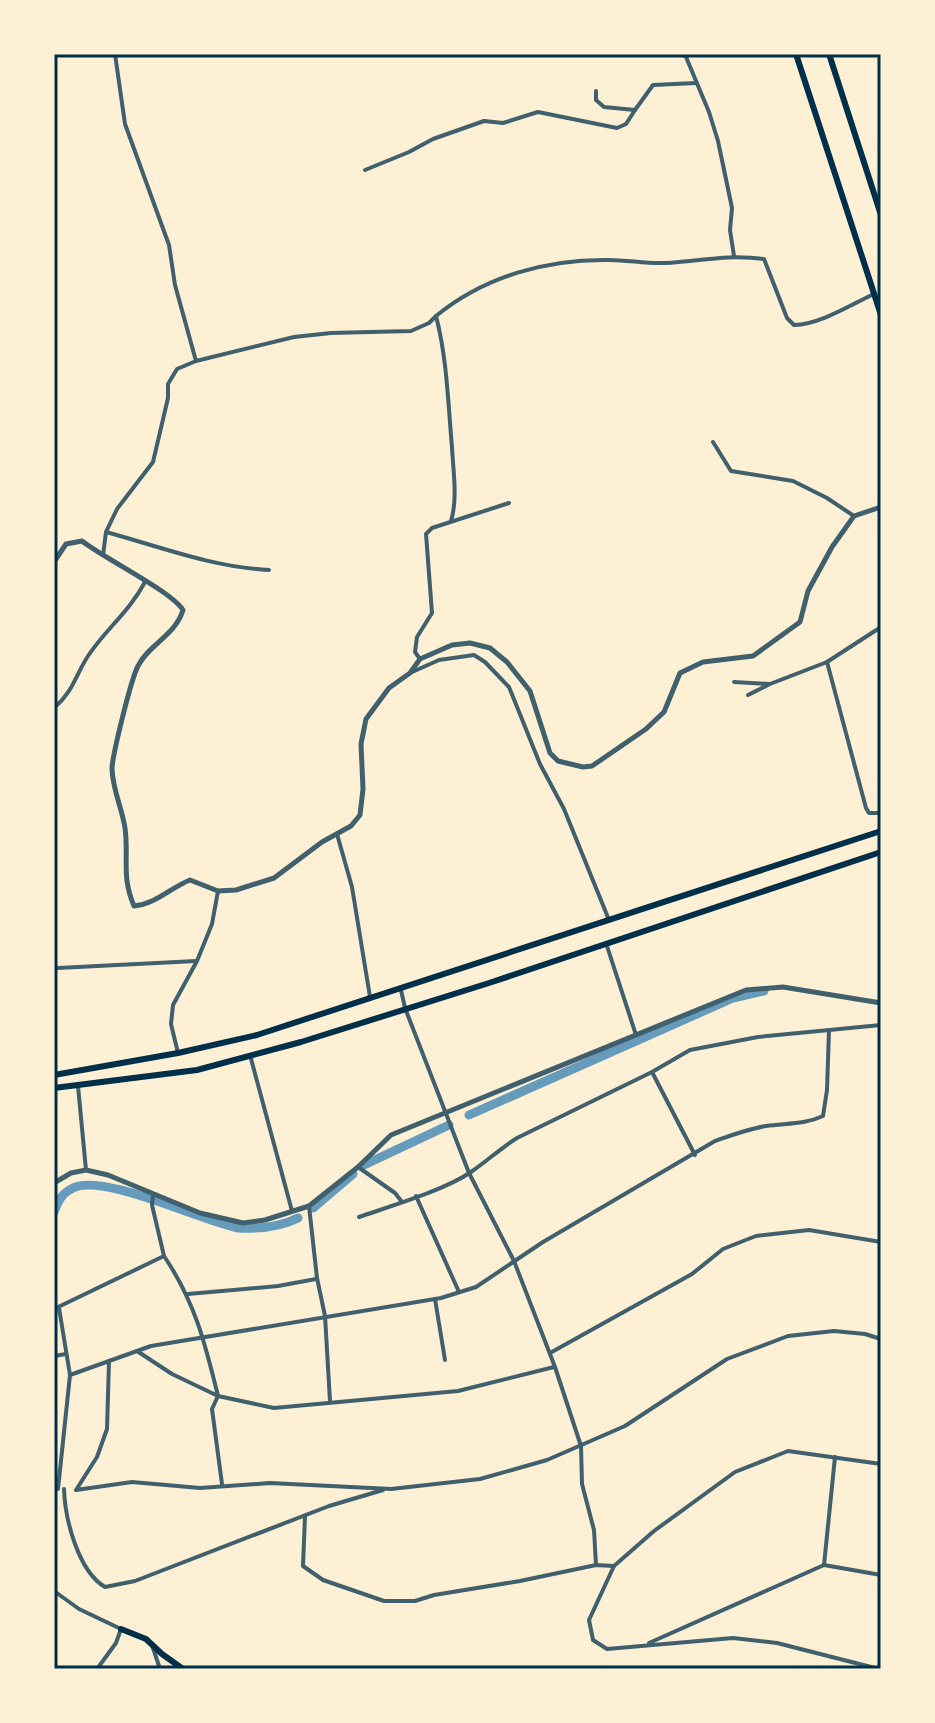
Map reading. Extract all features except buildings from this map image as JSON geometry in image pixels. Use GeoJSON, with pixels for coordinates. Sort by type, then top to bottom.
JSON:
{"type":"FeatureCollection","features":[{"type":"Feature","properties":{"kind":"main road"},"geometry":{"type":"LineString","coordinates":[[796,54],[881,315]]}},
{"type":"Feature","properties":{"kind":"main road"},"geometry":{"type":"LineString","coordinates":[[829,54],[881,215]]}},
{"type":"Feature","properties":{"kind":"main road"},"geometry":{"type":"LineString","coordinates":[[54,1075],[257,1035],[881,831]]}},
{"type":"Feature","properties":{"kind":"main road"},"geometry":{"type":"LineString","coordinates":[[54,1088],[197,1070],[301,1042],[489,983],[881,852]]}},
{"type":"Feature","properties":{"kind":"main road"},"geometry":{"type":"LineString","coordinates":[[121,1629],[146,1639],[183,1669]]}},
{"type":"Feature","properties":{"kind":"street"},"geometry":{"type":"LineString","coordinates":[[115,54],[125,124],[169,245],[175,285],[196,361]]}},
{"type":"Feature","properties":{"kind":"street"},"geometry":{"type":"LineString","coordinates":[[682,54],[709,112],[718,141],[732,208],[730,230],[734,256]]}},
{"type":"Feature","properties":{"kind":"street"},"geometry":{"type":"LineString","coordinates":[[365,170],[433,139],[484,121],[503,123],[538,112],[617,128],[626,124],[653,85],[696,83]]}},
{"type":"Feature","properties":{"kind":"street"},"geometry":{"type":"LineString","coordinates":[[596,91],[596,100],[604,107],[635,110]]}},
{"type":"Feature","properties":{"kind":"street"},"geometry":{"type":"LineString","coordinates":[[102,557],[106,532],[130,489],[153,462],[168,398],[168,384],[177,369],[196,361],[294,337],[411,331],[429,323],[458,298],[517,272],[562,261],[663,263],[734,256],[764,259],[787,318],[794,325],[803,325],[874,294]]}},
{"type":"Feature","properties":{"kind":"street"},"geometry":{"type":"LineString","coordinates":[[436,316],[441,335],[452,454],[455,510],[451,521]]}},
{"type":"Feature","properties":{"kind":"street"},"geometry":{"type":"LineString","coordinates":[[713,442],[731,471],[793,481],[854,516]]}},
{"type":"Feature","properties":{"kind":"street"},"geometry":{"type":"LineString","coordinates":[[420,659],[415,652],[417,637],[432,613],[426,534],[432,528],[509,503]]}},
{"type":"Feature","properties":{"kind":"street"},"geometry":{"type":"LineString","coordinates":[[410,673],[420,659],[452,645],[470,643],[490,648],[507,662],[530,691],[550,753],[558,761],[592,766],[646,729],[664,712],[680,673],[703,662],[753,656],[800,622],[808,591],[832,547],[854,516],[881,507]]}},
{"type":"Feature","properties":{"kind":"street"},"geometry":{"type":"LineString","coordinates":[[106,532],[191,559],[236,568],[269,570]]}},
{"type":"Feature","properties":{"kind":"street"},"geometry":{"type":"LineString","coordinates":[[54,562],[66,544],[82,541],[102,557],[178,602],[183,610],[179,624],[137,668],[112,767],[125,829],[124,866],[134,906],[150,904],[177,885],[190,880],[218,891],[236,890],[274,878],[351,826],[360,815],[363,789],[361,744],[366,719],[389,688],[410,673],[439,660],[474,655],[509,687],[540,764],[564,809],[609,920]]}},
{"type":"Feature","properties":{"kind":"street"},"geometry":{"type":"LineString","coordinates":[[54,708],[67,697],[89,655],[134,603],[145,582]]}},
{"type":"Feature","properties":{"kind":"street"},"geometry":{"type":"LineString","coordinates":[[748,695],[827,662],[881,627]]}},
{"type":"Feature","properties":{"kind":"street"},"geometry":{"type":"LineString","coordinates":[[827,662],[866,808],[869,813],[881,813]]}},
{"type":"Feature","properties":{"kind":"street"},"geometry":{"type":"LineString","coordinates":[[734,682],[770,684]]}},
{"type":"Feature","properties":{"kind":"street"},"geometry":{"type":"LineString","coordinates":[[337,834],[352,887],[370,999]]}},
{"type":"Feature","properties":{"kind":"street"},"geometry":{"type":"LineString","coordinates":[[178,1053],[171,1024],[173,1005],[197,961],[212,924],[218,891]]}},
{"type":"Feature","properties":{"kind":"street"},"geometry":{"type":"LineString","coordinates":[[606,943],[636,1035]]}},
{"type":"Feature","properties":{"kind":"street"},"geometry":{"type":"LineString","coordinates":[[58,968],[197,961]]}},
{"type":"Feature","properties":{"kind":"street"},"geometry":{"type":"LineString","coordinates":[[54,1183],[71,1173],[86,1170],[108,1175],[200,1213],[243,1223],[265,1220],[309,1206],[358,1167],[391,1135],[746,990],[783,987],[881,1003]]}},
{"type":"Feature","properties":{"kind":"street"},"geometry":{"type":"LineString","coordinates":[[401,990],[405,1008],[469,1173],[514,1261],[555,1367],[581,1446],[582,1484],[594,1530],[596,1565]]}},
{"type":"Feature","properties":{"kind":"street"},"geometry":{"type":"LineString","coordinates":[[359,1217],[469,1173],[517,1138],[690,1050],[758,1037],[881,1025]]}},
{"type":"Feature","properties":{"kind":"street"},"geometry":{"type":"LineString","coordinates":[[70,1375],[137,1351],[203,1337],[435,1299],[476,1287],[595,1211],[715,1141],[766,1126],[809,1123],[823,1116],[829,1030]]}},
{"type":"Feature","properties":{"kind":"street"},"geometry":{"type":"LineString","coordinates":[[250,1055],[293,1212]]}},
{"type":"Feature","properties":{"kind":"street"},"geometry":{"type":"LineString","coordinates":[[652,1072],[695,1155]]}},
{"type":"Feature","properties":{"kind":"street"},"geometry":{"type":"LineString","coordinates":[[78,1086],[86,1170]]}},
{"type":"Feature","properties":{"kind":"street"},"geometry":{"type":"LineString","coordinates":[[358,1167],[395,1193],[402,1202]]}},
{"type":"Feature","properties":{"kind":"street"},"geometry":{"type":"LineString","coordinates":[[153,1196],[152,1205],[164,1256],[188,1294],[218,1396],[212,1409],[222,1485]]}},
{"type":"Feature","properties":{"kind":"street"},"geometry":{"type":"LineString","coordinates":[[416,1196],[459,1292]]}},
{"type":"Feature","properties":{"kind":"street"},"geometry":{"type":"LineString","coordinates":[[309,1206],[317,1278],[325,1316],[330,1401]]}},
{"type":"Feature","properties":{"kind":"street"},"geometry":{"type":"LineString","coordinates":[[550,1353],[692,1274],[723,1249],[756,1236],[809,1230],[881,1242]]}},
{"type":"Feature","properties":{"kind":"street"},"geometry":{"type":"LineString","coordinates":[[164,1256],[56,1308],[70,1375],[59,1489],[77,1548],[91,1575],[105,1587],[135,1581],[329,1506],[391,1489],[480,1479],[547,1460],[625,1426],[727,1359],[788,1336],[834,1331],[881,1339]]}},
{"type":"Feature","properties":{"kind":"street"},"geometry":{"type":"LineString","coordinates":[[188,1294],[278,1286],[317,1278]]}},
{"type":"Feature","properties":{"kind":"street"},"geometry":{"type":"LineString","coordinates":[[435,1299],[445,1360]]}},
{"type":"Feature","properties":{"kind":"street"},"geometry":{"type":"LineString","coordinates":[[137,1351],[172,1374],[218,1396],[274,1408],[458,1391],[555,1367]]}},
{"type":"Feature","properties":{"kind":"street"},"geometry":{"type":"LineString","coordinates":[[54,1356],[66,1354]]}},
{"type":"Feature","properties":{"kind":"street"},"geometry":{"type":"LineString","coordinates":[[76,1490],[97,1457],[107,1429],[109,1361]]}},
{"type":"Feature","properties":{"kind":"street"},"geometry":{"type":"LineString","coordinates":[[54,1450],[62,1450]]}},
{"type":"Feature","properties":{"kind":"street"},"geometry":{"type":"LineString","coordinates":[[879,1669],[777,1643],[733,1638],[607,1649],[593,1640],[589,1620],[614,1566],[654,1531],[735,1472],[788,1451],[881,1464]]}},
{"type":"Feature","properties":{"kind":"street"},"geometry":{"type":"LineString","coordinates":[[824,1565],[835,1457]]}},
{"type":"Feature","properties":{"kind":"street"},"geometry":{"type":"LineString","coordinates":[[59,1489],[76,1490],[132,1482],[200,1488],[270,1483],[391,1489]]}},
{"type":"Feature","properties":{"kind":"street"},"geometry":{"type":"LineString","coordinates":[[305,1516],[303,1566],[323,1580],[384,1601],[415,1601],[596,1565],[614,1566]]}},
{"type":"Feature","properties":{"kind":"street"},"geometry":{"type":"LineString","coordinates":[[647,1644],[824,1565],[881,1575]]}},
{"type":"Feature","properties":{"kind":"street"},"geometry":{"type":"LineString","coordinates":[[54,1591],[79,1609],[121,1629],[116,1643],[97,1669]]}},
{"type":"Feature","properties":{"kind":"street"},"geometry":{"type":"LineString","coordinates":[[151,1644],[160,1669]]}},
{"type":"Feature","properties":{"kind":"waterway"},"geometry":{"type":"LineString","coordinates":[[469,1115],[733,998],[764,991]]}},
{"type":"Feature","properties":{"kind":"waterway"},"geometry":{"type":"LineString","coordinates":[[364,1165],[449,1125]]}},
{"type":"Feature","properties":{"kind":"waterway"},"geometry":{"type":"LineString","coordinates":[[313,1208],[353,1174]]}},
{"type":"Feature","properties":{"kind":"waterway"},"geometry":{"type":"LineString","coordinates":[[54,1212],[66,1192],[87,1185],[129,1192],[238,1228],[269,1227],[298,1218]]}}]}
